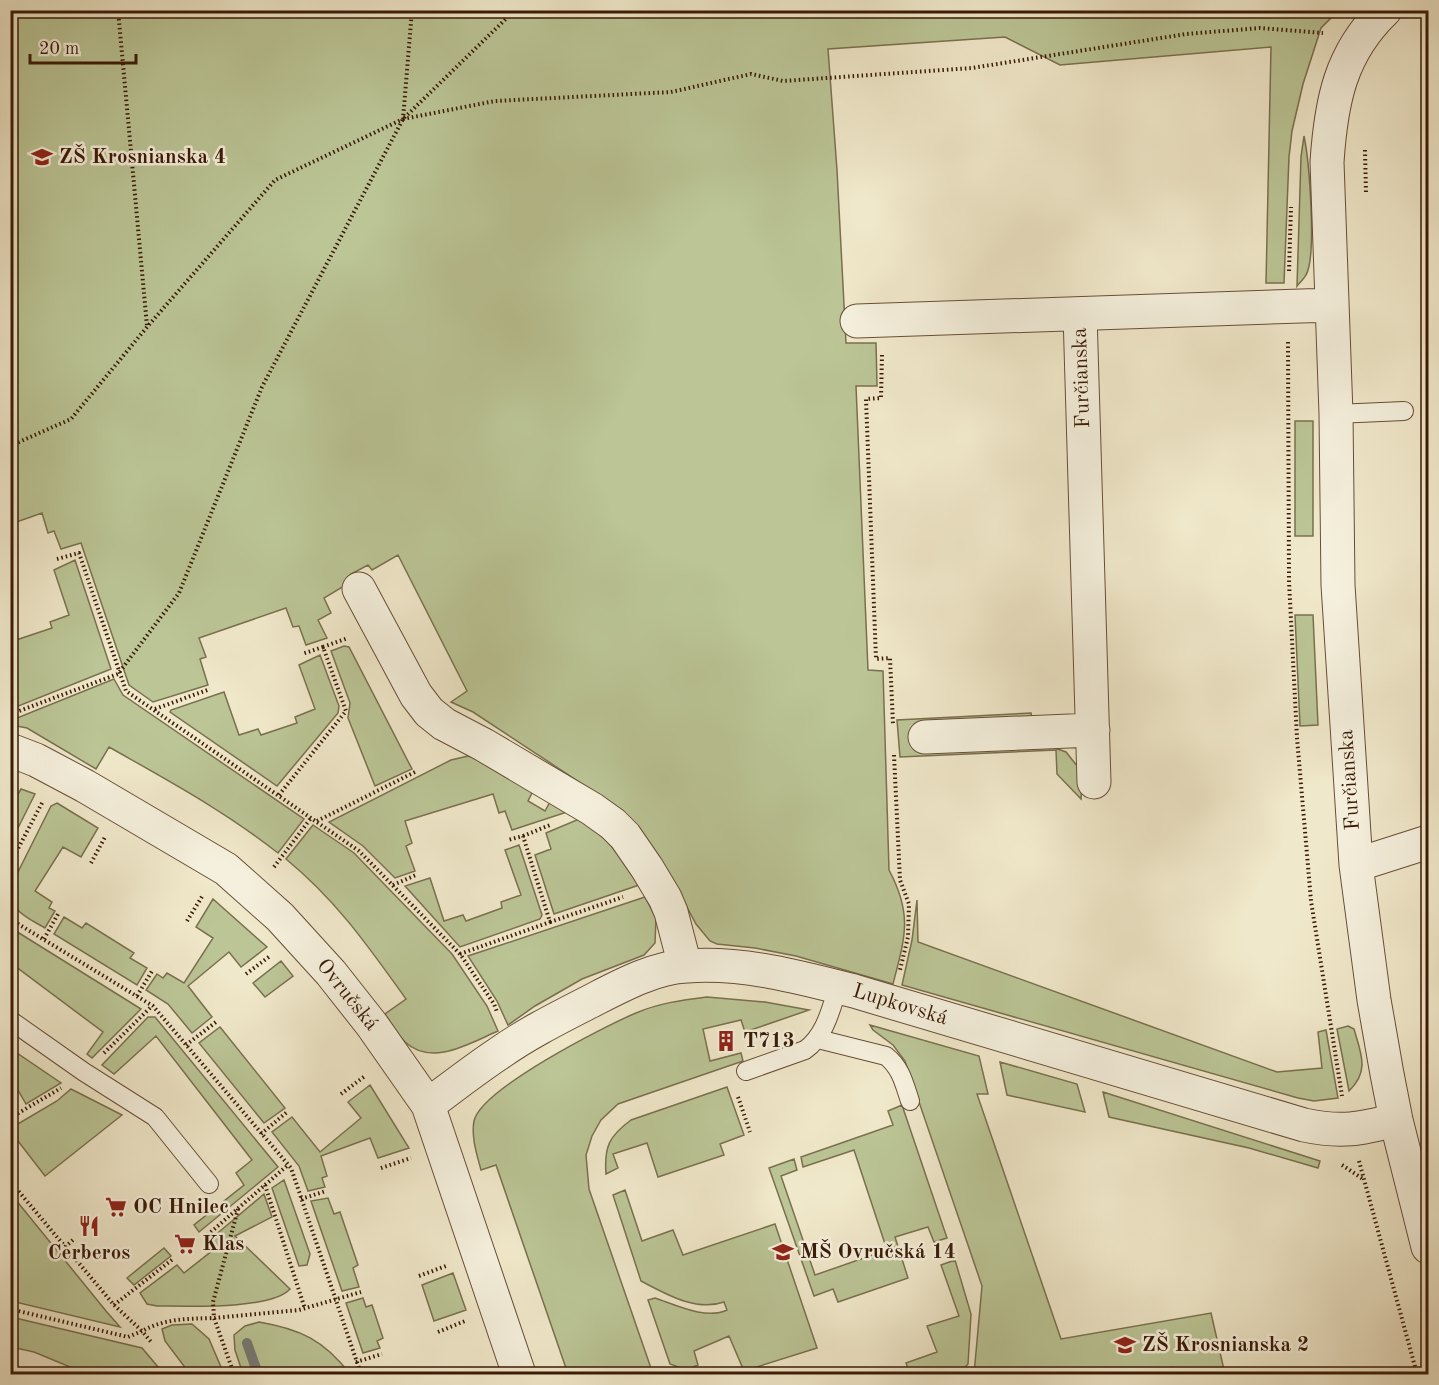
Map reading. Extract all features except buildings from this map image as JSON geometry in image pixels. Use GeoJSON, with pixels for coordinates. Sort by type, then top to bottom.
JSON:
{"type":"FeatureCollection","features":[{"type":"Feature","properties":{"kind":"street","name":"Furčianska"},"geometry":{"type":"LineString","coordinates":[[1390,18],[1357,44],[1346,64],[1331,111],[1327,162],[1336,414],[1338,585],[1356,865],[1374,1000],[1396,1120],[1428,1247]]}},
{"type":"Feature","properties":{"kind":"street","name":"Furčianska"},"geometry":{"type":"LineString","coordinates":[[870,321],[1332,305]]}},
{"type":"Feature","properties":{"kind":"street","name":"Furčianska"},"geometry":{"type":"LineString","coordinates":[[1080,314],[1094,782]]}},
{"type":"Feature","properties":{"kind":"street"},"geometry":{"type":"LineString","coordinates":[[359,589],[416,695],[429,712],[444,724],[504,756],[592,809],[625,836],[657,885],[671,912],[685,966]]}},
{"type":"Feature","properties":{"kind":"street"},"geometry":{"type":"LineString","coordinates":[[925,737],[1093,730]]}},
{"type":"Feature","properties":{"kind":"street","name":"Ovručská"},"geometry":{"type":"LineString","coordinates":[[10,750],[36,760],[85,786],[226,869],[280,917],[331,973],[372,1025],[428,1105],[519,1374]]}},
{"type":"Feature","properties":{"kind":"street"},"geometry":{"type":"LineString","coordinates":[[1356,865],[1428,842]]}},
{"type":"Feature","properties":{"kind":"street","name":"Lupkovská"},"geometry":{"type":"LineString","coordinates":[[428,1105],[498,1053],[564,1014],[630,981],[685,966],[735,967],[791,975],[838,987],[1327,1130],[1351,1131],[1396,1120]]}},
{"type":"Feature","properties":{"kind":"lane"},"geometry":{"type":"LineString","coordinates":[[1336,414],[1404,411]]}},
{"type":"Feature","properties":{"kind":"lane"},"geometry":{"type":"LineString","coordinates":[[746,1071],[805,1050],[818,1039],[838,987]]}},
{"type":"Feature","properties":{"kind":"lane"},"geometry":{"type":"LineString","coordinates":[[10,1020],[84,1072],[155,1117],[209,1184]]}},
{"type":"Feature","properties":{"kind":"lane"},"geometry":{"type":"LineString","coordinates":[[818,1039],[886,1056],[901,1072],[910,1101]]}},
{"type":"Feature","properties":{"kind":"path"},"geometry":{"type":"LineString","coordinates":[[118,10],[147,327]]}},
{"type":"Feature","properties":{"kind":"path"},"geometry":{"type":"LineString","coordinates":[[404,118],[412,10]]}},
{"type":"Feature","properties":{"kind":"path"},"geometry":{"type":"LineString","coordinates":[[10,715],[118,674],[179,593],[262,387],[404,118],[515,10]]}},
{"type":"Feature","properties":{"kind":"path"},"geometry":{"type":"LineString","coordinates":[[1390,18],[1428,11]]}},
{"type":"Feature","properties":{"kind":"path"},"geometry":{"type":"LineString","coordinates":[[10,446],[71,419],[147,327],[275,180],[404,118],[495,101],[671,92],[751,74],[783,81],[972,68],[1186,34],[1260,28],[1324,33]]}},
{"type":"Feature","properties":{"kind":"path"},"geometry":{"type":"LineString","coordinates":[[1365,150],[1366,198]]}},
{"type":"Feature","properties":{"kind":"path"},"geometry":{"type":"LineString","coordinates":[[870,321],[881,398],[866,399],[876,659],[890,658],[893,727]]}},
{"type":"Feature","properties":{"kind":"path"},"geometry":{"type":"LineString","coordinates":[[57,559],[79,553],[118,674],[126,691],[359,850],[460,954],[494,1004]]}},
{"type":"Feature","properties":{"kind":"path"},"geometry":{"type":"LineString","coordinates":[[279,795],[346,711],[323,647],[302,654]]}},
{"type":"Feature","properties":{"kind":"path"},"geometry":{"type":"LineString","coordinates":[[154,709],[210,690]]}},
{"type":"Feature","properties":{"kind":"path"},"geometry":{"type":"LineString","coordinates":[[894,750],[900,880],[909,904],[908,937],[900,972]]}},
{"type":"Feature","properties":{"kind":"path"},"geometry":{"type":"LineString","coordinates":[[316,822],[415,772]]}},
{"type":"Feature","properties":{"kind":"path"},"geometry":{"type":"LineString","coordinates":[[10,864],[48,792]]}},
{"type":"Feature","properties":{"kind":"path"},"geometry":{"type":"LineString","coordinates":[[282,856],[311,818]]}},
{"type":"Feature","properties":{"kind":"path"},"geometry":{"type":"LineString","coordinates":[[91,863],[106,836]]}},
{"type":"Feature","properties":{"kind":"path"},"geometry":{"type":"LineString","coordinates":[[508,840],[523,836],[550,922]]}},
{"type":"Feature","properties":{"kind":"path"},"geometry":{"type":"LineString","coordinates":[[393,885],[416,875]]}},
{"type":"Feature","properties":{"kind":"path"},"geometry":{"type":"LineString","coordinates":[[460,954],[657,885]]}},
{"type":"Feature","properties":{"kind":"path"},"geometry":{"type":"LineString","coordinates":[[187,921],[208,886]]}},
{"type":"Feature","properties":{"kind":"path"},"geometry":{"type":"LineString","coordinates":[[44,939],[58,914]]}},
{"type":"Feature","properties":{"kind":"path"},"geometry":{"type":"LineString","coordinates":[[10,918],[153,1006],[288,1166],[361,1374]]}},
{"type":"Feature","properties":{"kind":"path"},"geometry":{"type":"LineString","coordinates":[[246,974],[278,950]]}},
{"type":"Feature","properties":{"kind":"path"},"geometry":{"type":"LineString","coordinates":[[137,996],[152,971]]}},
{"type":"Feature","properties":{"kind":"path"},"geometry":{"type":"LineString","coordinates":[[126,1032],[153,1006]]}},
{"type":"Feature","properties":{"kind":"path"},"geometry":{"type":"LineString","coordinates":[[186,1045],[216,1022]]}},
{"type":"Feature","properties":{"kind":"path"},"geometry":{"type":"LineString","coordinates":[[341,1094],[371,1072]]}},
{"type":"Feature","properties":{"kind":"path"},"geometry":{"type":"LineString","coordinates":[[11,1118],[56,1092]]}},
{"type":"Feature","properties":{"kind":"path"},"geometry":{"type":"LineString","coordinates":[[738,1096],[750,1132]]}},
{"type":"Feature","properties":{"kind":"path"},"geometry":{"type":"LineString","coordinates":[[261,1134],[287,1112]]}},
{"type":"Feature","properties":{"kind":"path"},"geometry":{"type":"LineString","coordinates":[[204,1238],[288,1166]]}},
{"type":"Feature","properties":{"kind":"path"},"geometry":{"type":"LineString","coordinates":[[10,1181],[114,1305],[152,1343]]}},
{"type":"Feature","properties":{"kind":"path"},"geometry":{"type":"LineString","coordinates":[[265,1185],[305,1309]]}},
{"type":"Feature","properties":{"kind":"path"},"geometry":{"type":"LineString","coordinates":[[301,1199],[326,1191]]}},
{"type":"Feature","properties":{"kind":"path"},"geometry":{"type":"LineString","coordinates":[[234,1374],[214,1318],[213,1302],[238,1209]]}},
{"type":"Feature","properties":{"kind":"path"},"geometry":{"type":"LineString","coordinates":[[65,1247],[73,1240]]}},
{"type":"Feature","properties":{"kind":"path"},"geometry":{"type":"LineString","coordinates":[[114,1305],[172,1259]]}},
{"type":"Feature","properties":{"kind":"path"},"geometry":{"type":"LineString","coordinates":[[419,1276],[455,1263]]}},
{"type":"Feature","properties":{"kind":"path"},"geometry":{"type":"LineString","coordinates":[[10,1309],[128,1336],[158,1322],[171,1319],[214,1318],[305,1309],[361,1292]]}},
{"type":"Feature","properties":{"kind":"path"},"geometry":{"type":"LineString","coordinates":[[438,1332],[475,1318]]}},
{"type":"Feature","properties":{"kind":"path"},"geometry":{"type":"LineString","coordinates":[[356,1362],[382,1354]]}},
{"type":"Feature","properties":{"kind":"green space"},"geometry":{"type":"Polygon","coordinates":[[[10,11],[1338,11],[1321,28],[1303,84],[1292,131],[1284,283],[1266,283],[1271,47],[1060,65],[1005,37],[828,49],[846,343],[876,343],[877,386],[856,386],[868,670],[883,671],[889,870],[897,886],[904,913],[901,953],[893,984],[796,956],[710,941],[696,924],[669,874],[611,803],[473,712],[451,702],[467,691],[398,555],[372,570],[368,565],[351,574],[354,580],[324,598],[331,613],[318,620],[327,638],[306,645],[299,626],[293,627],[286,608],[199,638],[206,657],[200,659],[208,685],[153,702],[129,685],[81,543],[61,549],[54,531],[48,533],[42,513],[11,524],[10,11]]]}},
{"type":"Feature","properties":{"kind":"green space"},"geometry":{"type":"Polygon","coordinates":[[[1304,136],[1312,229],[1309,265],[1306,275],[1297,286],[1301,157],[1304,136]]]}},
{"type":"Feature","properties":{"kind":"green space"},"geometry":{"type":"Polygon","coordinates":[[[1295,421],[1313,421],[1313,536],[1295,536],[1295,421]]]}},
{"type":"Feature","properties":{"kind":"green space"},"geometry":{"type":"Polygon","coordinates":[[[75,560],[111,669],[11,709],[11,636],[13,635],[16,640],[52,628],[50,622],[69,615],[54,570],[75,560]]]}},
{"type":"Feature","properties":{"kind":"green space"},"geometry":{"type":"Polygon","coordinates":[[[1295,615],[1313,615],[1318,725],[1300,726],[1295,615]]]}},
{"type":"Feature","properties":{"kind":"green space"},"geometry":{"type":"Polygon","coordinates":[[[344,646],[349,647],[412,769],[375,786],[348,718],[350,703],[331,651],[344,646]]]}},
{"type":"Feature","properties":{"kind":"green space"},"geometry":{"type":"Polygon","coordinates":[[[320,655],[339,706],[338,713],[277,786],[170,712],[224,692],[239,735],[258,729],[261,735],[297,723],[295,717],[315,709],[299,665],[320,655]]]}},
{"type":"Feature","properties":{"kind":"green space"},"geometry":{"type":"Polygon","coordinates":[[[114,679],[123,695],[304,819],[278,853],[216,810],[109,747],[96,769],[27,728],[11,725],[12,720],[114,679]]]}},
{"type":"Feature","properties":{"kind":"green space"},"geometry":{"type":"Polygon","coordinates":[[[1031,713],[1032,718],[1055,748],[1066,752],[1078,767],[1082,779],[1081,799],[1057,774],[1056,750],[900,757],[897,720],[1031,713]]]}},
{"type":"Feature","properties":{"kind":"green space"},"geometry":{"type":"Polygon","coordinates":[[[468,756],[479,759],[533,791],[528,801],[545,811],[551,800],[567,812],[512,830],[505,811],[499,813],[493,794],[405,821],[412,843],[406,846],[415,871],[395,878],[363,846],[329,822],[451,760],[468,756]]]}},
{"type":"Feature","properties":{"kind":"green space"},"geometry":{"type":"Polygon","coordinates":[[[21,789],[35,794],[11,842],[11,806],[21,789]]]}},
{"type":"Feature","properties":{"kind":"green space"},"geometry":{"type":"Polygon","coordinates":[[[57,803],[98,828],[81,857],[63,847],[35,891],[52,902],[49,908],[55,911],[45,928],[16,908],[11,895],[11,886],[51,806],[57,803]]]}},
{"type":"Feature","properties":{"kind":"green space"},"geometry":{"type":"Polygon","coordinates":[[[579,819],[620,856],[639,885],[554,914],[535,855],[551,849],[546,833],[579,819]]]}},
{"type":"Feature","properties":{"kind":"green space"},"geometry":{"type":"Polygon","coordinates":[[[313,825],[354,853],[452,954],[487,1006],[498,1031],[463,1046],[439,1053],[427,1053],[416,1049],[402,1039],[385,1014],[406,999],[365,942],[336,908],[286,859],[313,825]]]}},
{"type":"Feature","properties":{"kind":"green space"},"geometry":{"type":"Polygon","coordinates":[[[519,845],[542,915],[540,919],[460,947],[405,886],[430,878],[444,921],[463,915],[466,921],[502,908],[501,902],[521,895],[505,850],[519,845]]]}},
{"type":"Feature","properties":{"kind":"green space"},"geometry":{"type":"Polygon","coordinates":[[[645,897],[656,918],[655,943],[644,955],[582,979],[535,1006],[508,1025],[497,1001],[468,956],[645,897]]]}},
{"type":"Feature","properties":{"kind":"green space"},"geometry":{"type":"Polygon","coordinates":[[[213,899],[267,947],[241,967],[229,952],[188,986],[212,1017],[192,1033],[168,1004],[146,990],[157,974],[163,978],[167,973],[184,983],[213,938],[196,927],[213,899]]]}},
{"type":"Feature","properties":{"kind":"green space"},"geometry":{"type":"Polygon","coordinates":[[[917,900],[918,942],[1277,1072],[1322,1068],[1318,1032],[1326,1030],[1338,1098],[1314,1101],[1298,1098],[902,985],[912,940],[917,900]]]}},
{"type":"Feature","properties":{"kind":"green space"},"geometry":{"type":"Polygon","coordinates":[[[64,917],[82,928],[86,923],[134,953],[130,958],[147,968],[137,985],[54,934],[64,917]]]}},
{"type":"Feature","properties":{"kind":"green space"},"geometry":{"type":"Polygon","coordinates":[[[11,928],[141,1009],[92,1058],[87,1054],[103,1032],[11,963],[11,928]]]}},
{"type":"Feature","properties":{"kind":"green space"},"geometry":{"type":"Polygon","coordinates":[[[281,961],[293,976],[265,997],[253,983],[281,961]]]}},
{"type":"Feature","properties":{"kind":"green space"},"geometry":{"type":"Polygon","coordinates":[[[707,997],[765,1002],[809,1010],[745,1032],[741,1020],[703,1029],[710,1061],[741,1053],[743,1061],[618,1104],[601,1120],[592,1136],[586,1155],[589,1189],[653,1374],[568,1374],[496,1165],[481,1170],[474,1140],[474,1121],[482,1108],[498,1092],[573,1044],[620,1020],[653,1007],[707,997]]]}},
{"type":"Feature","properties":{"kind":"green space"},"geometry":{"type":"Polygon","coordinates":[[[148,1017],[155,1017],[278,1167],[199,1232],[194,1225],[244,1185],[236,1173],[252,1160],[156,1036],[114,1074],[102,1065],[148,1017]]]}},
{"type":"Feature","properties":{"kind":"green space"},"geometry":{"type":"Polygon","coordinates":[[[870,1025],[979,1056],[988,1094],[977,1094],[1061,1339],[1211,1313],[1225,1374],[1175,1374],[1172,1367],[1142,1374],[974,1374],[982,1286],[905,1061],[893,1045],[873,1030],[870,1025]]]}},
{"type":"Feature","properties":{"kind":"green space"},"geometry":{"type":"Polygon","coordinates":[[[1348,1026],[1354,1029],[1362,1062],[1360,1076],[1349,1091],[1337,1029],[1348,1026]]]}},
{"type":"Feature","properties":{"kind":"green space"},"geometry":{"type":"Polygon","coordinates":[[[220,1027],[285,1108],[264,1123],[199,1043],[220,1027]]]}},
{"type":"Feature","properties":{"kind":"green space"},"geometry":{"type":"Polygon","coordinates":[[[10,1049],[61,1083],[26,1104],[11,1078],[10,1049]]]}},
{"type":"Feature","properties":{"kind":"green space"},"geometry":{"type":"Polygon","coordinates":[[[1000,1062],[1077,1084],[1085,1112],[1007,1095],[1000,1062]]]}},
{"type":"Feature","properties":{"kind":"green space"},"geometry":{"type":"Polygon","coordinates":[[[370,1085],[409,1148],[378,1158],[370,1138],[321,1156],[327,1176],[322,1178],[325,1187],[308,1191],[299,1166],[272,1132],[292,1117],[320,1152],[361,1118],[348,1102],[370,1085]]]}},
{"type":"Feature","properties":{"kind":"green space"},"geometry":{"type":"Polygon","coordinates":[[[727,1087],[744,1135],[720,1144],[724,1155],[658,1177],[647,1143],[613,1154],[618,1168],[606,1174],[607,1149],[613,1137],[631,1120],[727,1087]]]}},
{"type":"Feature","properties":{"kind":"green space"},"geometry":{"type":"Polygon","coordinates":[[[71,1089],[122,1115],[45,1176],[11,1132],[11,1128],[57,1101],[71,1089]]]}},
{"type":"Feature","properties":{"kind":"green space"},"geometry":{"type":"Polygon","coordinates":[[[1103,1092],[1320,1161],[1318,1168],[1249,1148],[1109,1117],[1103,1092]]]}},
{"type":"Feature","properties":{"kind":"green space"},"geometry":{"type":"Polygon","coordinates":[[[902,1105],[947,1238],[934,1242],[928,1227],[895,1237],[908,1278],[838,1302],[833,1289],[814,1296],[769,1168],[794,1159],[797,1170],[781,1176],[815,1275],[887,1250],[854,1150],[803,1167],[801,1157],[893,1125],[888,1111],[902,1105]]]}},
{"type":"Feature","properties":{"kind":"green space"},"geometry":{"type":"Polygon","coordinates":[[[284,1180],[310,1254],[307,1265],[299,1266],[272,1188],[284,1180]]]}},
{"type":"Feature","properties":{"kind":"green space"},"geometry":{"type":"Polygon","coordinates":[[[625,1190],[642,1241],[673,1230],[683,1255],[775,1224],[817,1348],[744,1371],[729,1336],[694,1351],[698,1365],[686,1370],[670,1364],[648,1300],[655,1298],[681,1308],[701,1312],[719,1313],[727,1310],[724,1302],[713,1305],[692,1303],[671,1296],[641,1281],[613,1195],[625,1190]]]}},
{"type":"Feature","properties":{"kind":"green space"},"geometry":{"type":"Polygon","coordinates":[[[11,1194],[106,1311],[120,1327],[11,1301],[11,1194]]]}},
{"type":"Feature","properties":{"kind":"green space"},"geometry":{"type":"Polygon","coordinates":[[[264,1194],[272,1217],[235,1236],[290,1289],[280,1296],[247,1304],[157,1306],[147,1304],[140,1293],[177,1265],[184,1273],[213,1250],[207,1242],[264,1194]]]}},
{"type":"Feature","properties":{"kind":"green space"},"geometry":{"type":"Polygon","coordinates":[[[328,1198],[334,1214],[340,1212],[358,1265],[353,1268],[359,1287],[342,1291],[311,1201],[328,1198]]]}},
{"type":"Feature","properties":{"kind":"green space"},"geometry":{"type":"Polygon","coordinates":[[[164,1248],[171,1256],[134,1285],[127,1278],[164,1248]]]}},
{"type":"Feature","properties":{"kind":"green space"},"geometry":{"type":"Polygon","coordinates":[[[955,1260],[971,1314],[968,1364],[960,1373],[910,1374],[906,1363],[937,1352],[927,1326],[959,1316],[941,1265],[955,1260]]]}},
{"type":"Feature","properties":{"kind":"green space"},"geometry":{"type":"Polygon","coordinates":[[[453,1273],[466,1310],[434,1321],[422,1285],[453,1273]]]}},
{"type":"Feature","properties":{"kind":"green space"},"geometry":{"type":"Polygon","coordinates":[[[363,1298],[366,1307],[372,1305],[383,1338],[377,1341],[380,1348],[363,1353],[346,1303],[363,1298]]]}},
{"type":"Feature","properties":{"kind":"green space"},"geometry":{"type":"Polygon","coordinates":[[[11,1317],[142,1348],[164,1374],[87,1374],[34,1352],[11,1347],[11,1317]]]}},
{"type":"Feature","properties":{"kind":"green space"},"geometry":{"type":"Polygon","coordinates":[[[259,1322],[287,1328],[321,1344],[350,1374],[243,1374],[235,1350],[234,1335],[245,1326],[259,1322]]]}},
{"type":"Feature","properties":{"kind":"green space"},"geometry":{"type":"Polygon","coordinates":[[[192,1324],[209,1339],[224,1374],[190,1374],[165,1341],[162,1329],[172,1325],[192,1324]]]}},
{"type":"Feature","properties":{"kind":"waterway"},"geometry":{"type":"LineString","coordinates":[[247,1343],[258,1374]]}},
{"type":"Feature","properties":{"kind":"place","name":"ZŠ Krosnianska 4"},"geometry":{"type":"Point","coordinates":[42,157]}},
{"type":"Feature","properties":{"kind":"place","name":"T713"},"geometry":{"type":"Point","coordinates":[726,1041]}},
{"type":"Feature","properties":{"kind":"place","name":"OC Hnilec"},"geometry":{"type":"Point","coordinates":[116,1207]}},
{"type":"Feature","properties":{"kind":"place","name":"Cerberos"},"geometry":{"type":"Point","coordinates":[89,1226]}},
{"type":"Feature","properties":{"kind":"place","name":"Klas"},"geometry":{"type":"Point","coordinates":[185,1244]}},
{"type":"Feature","properties":{"kind":"place","name":"MŠ Ovručská 14"},"geometry":{"type":"Point","coordinates":[783,1252]}},
{"type":"Feature","properties":{"kind":"place","name":"ZŠ Krosnianska 2"},"geometry":{"type":"Point","coordinates":[1125,1345]}}]}
